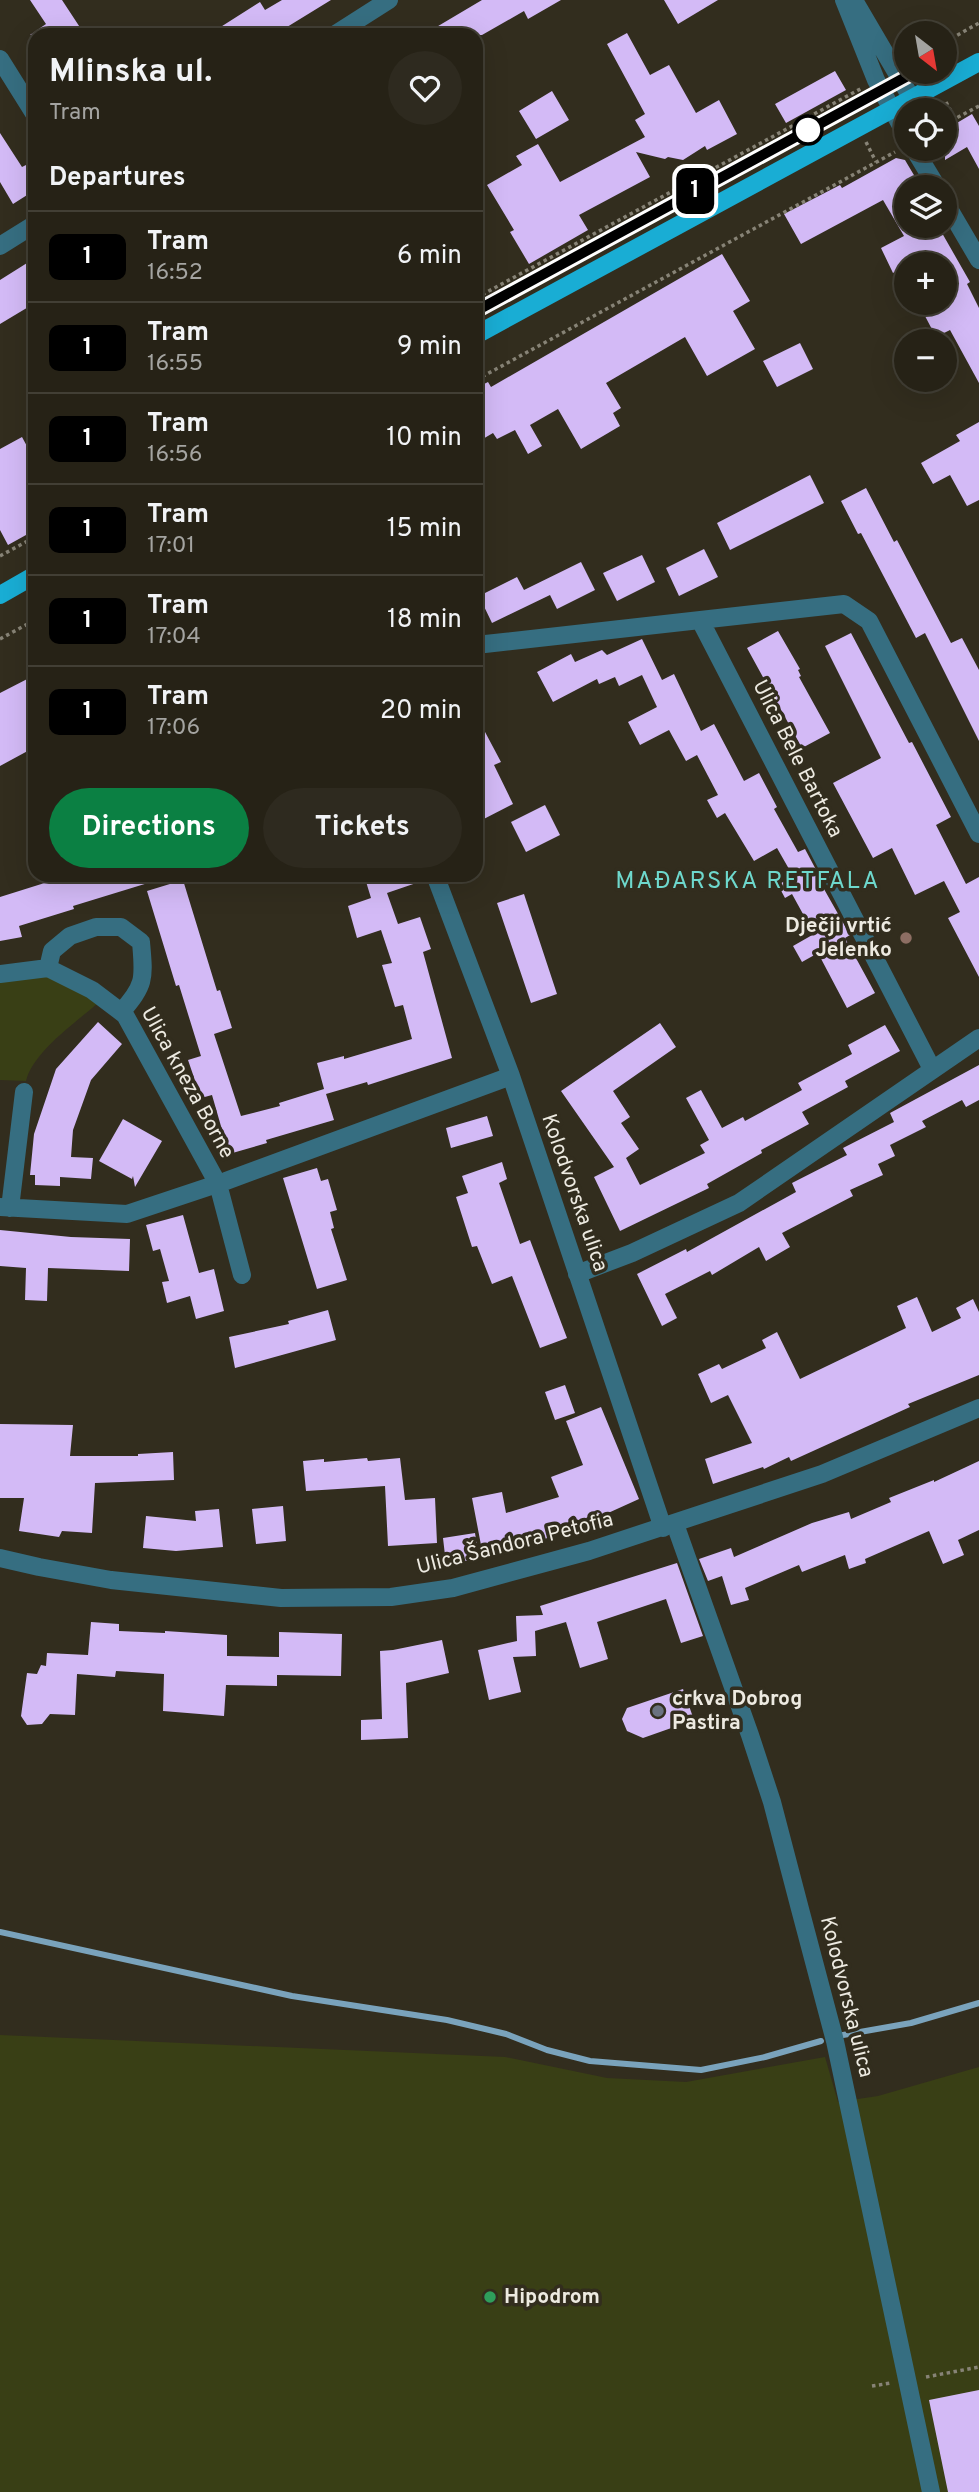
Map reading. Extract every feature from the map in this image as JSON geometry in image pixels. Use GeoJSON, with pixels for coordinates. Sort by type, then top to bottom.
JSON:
{"type":"FeatureCollection","features":[{"type":"Feature","properties":{"kind":"main road"},"geometry":{"type":"LineString","coordinates":[[914,98],[979,62]]}},
{"type":"Feature","properties":{"kind":"main road"},"geometry":{"type":"LineString","coordinates":[[483,331],[892,109]]}},
{"type":"Feature","properties":{"kind":"main road"},"geometry":{"type":"LineString","coordinates":[[0,595],[28,579]]}},
{"type":"Feature","properties":{"kind":"street"},"geometry":{"type":"LineString","coordinates":[[345,28],[389,0]]}},
{"type":"Feature","properties":{"kind":"street"},"geometry":{"type":"LineString","coordinates":[[844,0],[876,80],[894,113]]}},
{"type":"Feature","properties":{"kind":"street"},"geometry":{"type":"LineString","coordinates":[[853,0],[911,98]]}},
{"type":"Feature","properties":{"kind":"street"},"geometry":{"type":"LineString","coordinates":[[0,59],[28,104]]}},
{"type":"Feature","properties":{"kind":"street"},"geometry":{"type":"LineString","coordinates":[[915,161],[927,175]]}},
{"type":"Feature","properties":{"kind":"street"},"geometry":{"type":"LineString","coordinates":[[957,222],[979,260]]}},
{"type":"Feature","properties":{"kind":"street"},"geometry":{"type":"LineString","coordinates":[[0,246],[28,228]]}},
{"type":"Feature","properties":{"kind":"street"},"geometry":{"type":"LineString","coordinates":[[483,644],[844,604],[869,621],[979,834]]}},
{"type":"Feature","properties":{"kind":"street","name":"Ulica Bele Bartoka"},"geometry":{"type":"LineString","coordinates":[[700,620],[932,1069]]}},
{"type":"Feature","properties":{"kind":"street","name":"Kolodvorska ulica"},"geometry":{"type":"LineString","coordinates":[[438,882],[511,1076],[578,1275],[669,1526],[690,1572],[732,1682],[772,1802],[835,2041],[931,2492]]}},
{"type":"Feature","properties":{"kind":"street"},"geometry":{"type":"LineString","coordinates":[[0,974],[48,968],[52,951],[70,936],[96,926],[121,927],[141,942],[144,976],[138,992],[121,1012]]}},
{"type":"Feature","properties":{"kind":"street","name":"Ulica kneza Borne"},"geometry":{"type":"LineString","coordinates":[[48,968],[92,990],[125,1015],[218,1184]]}},
{"type":"Feature","properties":{"kind":"street"},"geometry":{"type":"LineString","coordinates":[[578,1275],[739,1203],[979,1038]]}},
{"type":"Feature","properties":{"kind":"street","name":"Ulica kneza Borne"},"geometry":{"type":"LineString","coordinates":[[5,1207],[127,1214],[218,1184],[511,1076]]}},
{"type":"Feature","properties":{"kind":"street"},"geometry":{"type":"LineString","coordinates":[[5,1207],[24,1092]]}},
{"type":"Feature","properties":{"kind":"street"},"geometry":{"type":"LineString","coordinates":[[218,1184],[242,1275]]}},
{"type":"Feature","properties":{"kind":"street","name":"Ulica Šandora Petofia"},"geometry":{"type":"LineString","coordinates":[[0,1558],[111,1580],[281,1598],[391,1597],[453,1588],[669,1526],[822,1474],[979,1408]]}},
{"type":"Feature","properties":{"kind":"path"},"geometry":{"type":"LineString","coordinates":[[957,35],[979,23]]}},
{"type":"Feature","properties":{"kind":"path"},"geometry":{"type":"LineString","coordinates":[[483,294],[876,80]]}},
{"type":"Feature","properties":{"kind":"path"},"geometry":{"type":"LineString","coordinates":[[957,118],[979,106]]}},
{"type":"Feature","properties":{"kind":"path"},"geometry":{"type":"LineString","coordinates":[[483,376],[894,156]]}},
{"type":"Feature","properties":{"kind":"path"},"geometry":{"type":"LineString","coordinates":[[0,555],[28,541]]}},
{"type":"Feature","properties":{"kind":"path"},"geometry":{"type":"LineString","coordinates":[[0,639],[28,624]]}},
{"type":"Feature","properties":{"kind":"path"},"geometry":{"type":"LineString","coordinates":[[906,2380],[979,2367]]}},
{"type":"Feature","properties":{"kind":"green space"},"geometry":{"type":"Polygon","coordinates":[[[46,976],[87,994],[98,1003],[46,1049],[30,1070],[26,1081],[0,1080],[0,981],[46,976]]]}},
{"type":"Feature","properties":{"kind":"green space","name":"Hipodrom"},"geometry":{"type":"Polygon","coordinates":[[[0,2035],[505,2057],[607,2078],[686,2082],[825,2057],[838,2102],[878,2096],[979,2067],[979,2492],[0,2492],[0,2035]]]}},
{"type":"Feature","properties":{"kind":"building"},"geometry":{"type":"Polygon","coordinates":[[[30,0],[62,0],[80,28],[40,28],[46,24],[30,0]]]}},
{"type":"Feature","properties":{"kind":"building"},"geometry":{"type":"Polygon","coordinates":[[[282,0],[331,0],[285,28],[219,28],[260,2],[265,10],[282,0]]]}},
{"type":"Feature","properties":{"kind":"building"},"geometry":{"type":"Polygon","coordinates":[[[482,0],[561,0],[528,19],[524,11],[483,34],[483,28],[435,28],[482,0]]]}},
{"type":"Feature","properties":{"kind":"building"},"geometry":{"type":"Polygon","coordinates":[[[664,0],[718,0],[678,24],[664,0]]]}},
{"type":"Feature","properties":{"kind":"building"},"geometry":{"type":"Polygon","coordinates":[[[627,33],[650,75],[669,65],[696,113],[719,100],[737,134],[707,150],[705,146],[683,160],[636,152],[650,177],[579,215],[588,230],[529,264],[510,232],[514,230],[487,185],[522,165],[516,156],[538,144],[560,182],[645,137],[635,120],[645,114],[607,44],[627,33]]]}},
{"type":"Feature","properties":{"kind":"building"},"geometry":{"type":"Polygon","coordinates":[[[835,71],[846,90],[786,123],[775,104],[835,71]]]}},
{"type":"Feature","properties":{"kind":"building"},"geometry":{"type":"Polygon","coordinates":[[[552,91],[569,120],[536,139],[519,111],[552,91]]]}},
{"type":"Feature","properties":{"kind":"building"},"geometry":{"type":"Polygon","coordinates":[[[972,114],[979,126],[979,169],[967,147],[957,153],[957,123],[972,114]]]}},
{"type":"Feature","properties":{"kind":"building"},"geometry":{"type":"Polygon","coordinates":[[[0,133],[22,167],[26,165],[28,168],[28,194],[13,204],[0,182],[0,133]]]}},
{"type":"Feature","properties":{"kind":"building"},"geometry":{"type":"Polygon","coordinates":[[[894,159],[906,161],[914,175],[894,175],[894,219],[883,200],[801,244],[784,214],[840,185],[842,188],[894,159]]]}},
{"type":"Feature","properties":{"kind":"building"},"geometry":{"type":"Polygon","coordinates":[[[900,238],[945,238],[953,252],[894,252],[893,273],[881,248],[900,238]]]}},
{"type":"Feature","properties":{"kind":"building"},"geometry":{"type":"Polygon","coordinates":[[[722,254],[750,301],[733,311],[755,349],[707,376],[685,337],[606,383],[621,408],[613,413],[620,426],[581,449],[558,409],[530,425],[542,446],[528,454],[515,430],[497,439],[493,433],[483,439],[483,384],[488,382],[491,387],[722,254]]]}},
{"type":"Feature","properties":{"kind":"building"},"geometry":{"type":"Polygon","coordinates":[[[957,259],[970,282],[967,284],[979,308],[979,383],[957,343],[957,329],[932,329],[925,316],[957,315],[957,259]]]}},
{"type":"Feature","properties":{"kind":"building"},"geometry":{"type":"Polygon","coordinates":[[[28,262],[28,307],[0,324],[0,280],[28,262]]]}},
{"type":"Feature","properties":{"kind":"building"},"geometry":{"type":"Polygon","coordinates":[[[800,343],[813,369],[777,387],[763,361],[800,343]]]}},
{"type":"Feature","properties":{"kind":"building"},"geometry":{"type":"Polygon","coordinates":[[[979,422],[979,500],[967,506],[950,475],[933,484],[921,463],[960,441],[956,435],[979,422]]]}},
{"type":"Feature","properties":{"kind":"building"},"geometry":{"type":"Polygon","coordinates":[[[22,437],[28,448],[28,534],[8,545],[0,530],[0,449],[22,437]]]}},
{"type":"Feature","properties":{"kind":"building"},"geometry":{"type":"Polygon","coordinates":[[[810,475],[824,503],[730,550],[717,523],[810,475]]]}},
{"type":"Feature","properties":{"kind":"building"},"geometry":{"type":"Polygon","coordinates":[[[866,488],[894,542],[897,540],[951,643],[962,638],[979,670],[979,741],[925,633],[916,638],[861,533],[858,534],[841,501],[866,488]]]}},
{"type":"Feature","properties":{"kind":"building"},"geometry":{"type":"Polygon","coordinates":[[[704,549],[718,577],[679,596],[666,568],[704,549]]]}},
{"type":"Feature","properties":{"kind":"building"},"geometry":{"type":"Polygon","coordinates":[[[642,555],[655,582],[617,601],[603,573],[642,555]]]}},
{"type":"Feature","properties":{"kind":"building"},"geometry":{"type":"Polygon","coordinates":[[[581,562],[595,590],[557,609],[550,595],[492,623],[483,604],[483,594],[517,577],[524,590],[581,562]]]}},
{"type":"Feature","properties":{"kind":"building"},"geometry":{"type":"Polygon","coordinates":[[[778,631],[800,669],[799,677],[830,733],[802,748],[747,648],[778,631]]]}},
{"type":"Feature","properties":{"kind":"building"},"geometry":{"type":"Polygon","coordinates":[[[851,633],[951,817],[936,825],[966,884],[979,877],[979,977],[948,918],[960,912],[944,881],[915,895],[892,848],[873,858],[833,783],[881,758],[825,646],[851,633]]]}},
{"type":"Feature","properties":{"kind":"building"},"geometry":{"type":"Polygon","coordinates":[[[642,639],[662,680],[674,674],[701,731],[714,724],[744,781],[759,773],[777,807],[774,809],[798,852],[805,849],[822,881],[820,882],[850,935],[845,938],[875,993],[847,1008],[818,953],[802,962],[793,946],[814,934],[792,894],[785,898],[778,885],[793,876],[777,848],[754,861],[725,813],[717,818],[707,800],[718,795],[697,755],[686,761],[669,730],[640,745],[628,722],[657,707],[642,675],[619,686],[615,677],[599,684],[597,679],[553,702],[537,672],[571,654],[575,662],[602,650],[607,655],[642,639]]]}},
{"type":"Feature","properties":{"kind":"building"},"geometry":{"type":"Polygon","coordinates":[[[28,679],[28,751],[0,766],[0,693],[28,679]]]}},
{"type":"Feature","properties":{"kind":"building"},"geometry":{"type":"Polygon","coordinates":[[[483,728],[501,762],[494,765],[513,804],[483,819],[483,728]]]}},
{"type":"Feature","properties":{"kind":"building"},"geometry":{"type":"Polygon","coordinates":[[[545,805],[560,835],[526,852],[511,822],[545,805]]]}},
{"type":"Feature","properties":{"kind":"building"},"geometry":{"type":"Polygon","coordinates":[[[48,882],[151,882],[19,926],[22,937],[0,941],[0,897],[48,882]]]}},
{"type":"Feature","properties":{"kind":"building"},"geometry":{"type":"Polygon","coordinates":[[[184,882],[217,991],[220,990],[232,1028],[214,1034],[241,1116],[280,1106],[279,1103],[324,1089],[317,1063],[344,1056],[344,1059],[412,1039],[403,1005],[395,1007],[382,965],[392,963],[381,930],[357,938],[348,906],[371,898],[366,882],[419,882],[387,893],[398,924],[420,917],[431,949],[423,952],[452,1058],[368,1085],[367,1082],[326,1094],[334,1120],[229,1154],[212,1095],[201,1098],[188,1060],[201,1056],[147,891],[184,882]]]}},
{"type":"Feature","properties":{"kind":"building"},"geometry":{"type":"Polygon","coordinates":[[[524,894],[557,994],[531,1003],[497,903],[524,894]]]}},
{"type":"Feature","properties":{"kind":"building"},"geometry":{"type":"Polygon","coordinates":[[[98,1022],[122,1044],[91,1080],[73,1130],[71,1157],[93,1158],[91,1179],[60,1177],[60,1186],[35,1185],[35,1175],[30,1175],[34,1134],[56,1069],[98,1022]]]}},
{"type":"Feature","properties":{"kind":"building"},"geometry":{"type":"Polygon","coordinates":[[[660,1023],[676,1047],[613,1091],[630,1117],[621,1123],[639,1149],[626,1158],[640,1185],[705,1153],[700,1145],[709,1140],[686,1098],[701,1090],[722,1128],[743,1117],[745,1121],[802,1090],[798,1083],[852,1054],[848,1045],[885,1025],[900,1051],[845,1081],[848,1087],[802,1112],[809,1124],[707,1184],[709,1188],[620,1231],[594,1177],[614,1167],[561,1091],[660,1023]]]}},
{"type":"Feature","properties":{"kind":"building"},"geometry":{"type":"Polygon","coordinates":[[[979,1065],[979,1100],[966,1107],[962,1100],[922,1121],[926,1127],[890,1145],[895,1156],[878,1164],[883,1175],[850,1190],[853,1196],[782,1233],[790,1247],[766,1261],[759,1247],[712,1275],[710,1271],[665,1294],[677,1318],[662,1326],[637,1274],[686,1249],[687,1252],[796,1192],[792,1183],[847,1155],[843,1148],[894,1122],[890,1113],[979,1065]]]}},
{"type":"Feature","properties":{"kind":"building"},"geometry":{"type":"Polygon","coordinates":[[[487,1116],[493,1136],[451,1148],[446,1128],[487,1116]]]}},
{"type":"Feature","properties":{"kind":"building"},"geometry":{"type":"Polygon","coordinates":[[[123,1119],[162,1141],[135,1187],[133,1176],[132,1179],[99,1161],[123,1119]]]}},
{"type":"Feature","properties":{"kind":"building"},"geometry":{"type":"Polygon","coordinates":[[[502,1162],[507,1179],[499,1183],[520,1244],[530,1240],[567,1338],[540,1348],[512,1276],[492,1284],[477,1246],[472,1247],[456,1197],[468,1193],[462,1176],[502,1162]]]}},
{"type":"Feature","properties":{"kind":"building"},"geometry":{"type":"Polygon","coordinates":[[[317,1168],[321,1181],[328,1179],[337,1210],[330,1212],[334,1228],[331,1229],[347,1280],[317,1289],[283,1178],[317,1168]]]}},
{"type":"Feature","properties":{"kind":"building"},"geometry":{"type":"Polygon","coordinates":[[[183,1215],[199,1273],[214,1269],[224,1311],[196,1319],[190,1296],[167,1303],[162,1282],[169,1281],[160,1249],[153,1251],[146,1225],[183,1215]]]}},
{"type":"Feature","properties":{"kind":"building"},"geometry":{"type":"Polygon","coordinates":[[[0,1230],[130,1239],[129,1271],[48,1268],[47,1301],[25,1300],[26,1268],[0,1266],[0,1230]]]}},
{"type":"Feature","properties":{"kind":"building"},"geometry":{"type":"Polygon","coordinates":[[[917,1297],[932,1332],[961,1318],[956,1308],[973,1299],[979,1312],[979,1375],[908,1404],[910,1407],[791,1461],[789,1457],[764,1469],[763,1467],[713,1484],[705,1459],[752,1443],[728,1395],[711,1403],[698,1374],[719,1364],[722,1369],[766,1348],[762,1340],[777,1332],[800,1379],[906,1328],[897,1306],[917,1297]]]}},
{"type":"Feature","properties":{"kind":"building"},"geometry":{"type":"Polygon","coordinates":[[[328,1310],[336,1340],[235,1368],[229,1337],[289,1324],[288,1321],[328,1310]]]}},
{"type":"Feature","properties":{"kind":"building"},"geometry":{"type":"Polygon","coordinates":[[[565,1385],[575,1413],[555,1420],[545,1392],[565,1385]]]}},
{"type":"Feature","properties":{"kind":"building"},"geometry":{"type":"Polygon","coordinates":[[[601,1407],[639,1499],[564,1533],[531,1543],[528,1536],[481,1545],[472,1498],[502,1492],[506,1513],[559,1497],[551,1477],[583,1465],[566,1421],[601,1407]]]}},
{"type":"Feature","properties":{"kind":"building"},"geometry":{"type":"Polygon","coordinates":[[[0,1424],[73,1425],[70,1456],[138,1456],[173,1452],[174,1480],[95,1483],[92,1533],[62,1531],[59,1537],[19,1531],[24,1498],[0,1498],[0,1424]]]}},
{"type":"Feature","properties":{"kind":"building"},"geometry":{"type":"Polygon","coordinates":[[[367,1458],[368,1461],[400,1458],[405,1500],[435,1498],[437,1543],[388,1546],[385,1486],[306,1491],[303,1461],[367,1458]]]}},
{"type":"Feature","properties":{"kind":"building"},"geometry":{"type":"Polygon","coordinates":[[[979,1461],[979,1530],[958,1540],[964,1555],[943,1564],[929,1531],[865,1559],[866,1563],[849,1569],[845,1555],[802,1572],[799,1565],[745,1588],[749,1600],[731,1605],[722,1576],[708,1581],[699,1559],[731,1548],[734,1557],[812,1523],[849,1512],[851,1519],[891,1502],[889,1498],[934,1482],[979,1461]]]}},
{"type":"Feature","properties":{"kind":"building"},"geometry":{"type":"Polygon","coordinates":[[[283,1506],[286,1541],[256,1544],[252,1509],[283,1506]]]}},
{"type":"Feature","properties":{"kind":"building"},"geometry":{"type":"Polygon","coordinates":[[[219,1509],[223,1547],[176,1551],[143,1548],[146,1516],[196,1521],[195,1511],[219,1509]]]}},
{"type":"Feature","properties":{"kind":"building"},"geometry":{"type":"Polygon","coordinates":[[[475,1533],[479,1559],[446,1564],[443,1538],[475,1533]]]}},
{"type":"Feature","properties":{"kind":"building"},"geometry":{"type":"Polygon","coordinates":[[[677,1563],[703,1636],[681,1643],[666,1599],[597,1622],[608,1659],[580,1668],[566,1622],[535,1631],[536,1656],[513,1657],[521,1692],[489,1700],[478,1650],[517,1641],[516,1616],[543,1615],[540,1606],[677,1563]]]}},
{"type":"Feature","properties":{"kind":"building"},"geometry":{"type":"Polygon","coordinates":[[[91,1622],[119,1624],[119,1631],[227,1635],[227,1656],[279,1657],[279,1632],[342,1634],[341,1676],[277,1675],[277,1686],[226,1685],[224,1716],[163,1711],[164,1674],[116,1671],[115,1677],[77,1674],[75,1715],[50,1714],[42,1724],[27,1725],[21,1716],[27,1673],[37,1674],[41,1665],[46,1666],[47,1653],[88,1655],[91,1622]]]}},
{"type":"Feature","properties":{"kind":"building"},"geometry":{"type":"Polygon","coordinates":[[[442,1640],[449,1673],[406,1683],[408,1738],[361,1740],[361,1720],[382,1719],[380,1651],[442,1640]]]}},
{"type":"Feature","properties":{"kind":"building","name":"crkva Dobrog Pastira"},"geometry":{"type":"Polygon","coordinates":[[[683,1689],[694,1720],[643,1738],[627,1731],[622,1719],[627,1708],[683,1689]]]}},
{"type":"Feature","properties":{"kind":"building"},"geometry":{"type":"Polygon","coordinates":[[[979,2390],[979,2492],[948,2492],[929,2400],[979,2390]]]}},
{"type":"Feature","properties":{"kind":"waterway"},"geometry":{"type":"LineString","coordinates":[[0,1932],[292,1996],[447,2020],[506,2034],[547,2050],[590,2061],[701,2070],[765,2057],[821,2041]]}},
{"type":"Feature","properties":{"kind":"waterway"},"geometry":{"type":"LineString","coordinates":[[843,2035],[911,2023],[979,2003]]}},
{"type":"Feature","properties":{"kind":"tram line","name":"1"},"geometry":{"type":"LineString","coordinates":[[483,307],[894,83]]}},
{"type":"Feature","properties":{"kind":"place","name":"Dječji vrtić Jelenko"},"geometry":{"type":"Point","coordinates":[906,938]}},
{"type":"Feature","properties":{"kind":"place","name":"crkva Dobrog Pastira"},"geometry":{"type":"Point","coordinates":[658,1711]}},
{"type":"Feature","properties":{"kind":"place","name":"Hipodrom"},"geometry":{"type":"Point","coordinates":[490,2297]}},
{"type":"Feature","properties":{"kind":"district","name":"MAĐARSKA RETFALA"},"geometry":{"type":"Point","coordinates":[748,882]}}]}
